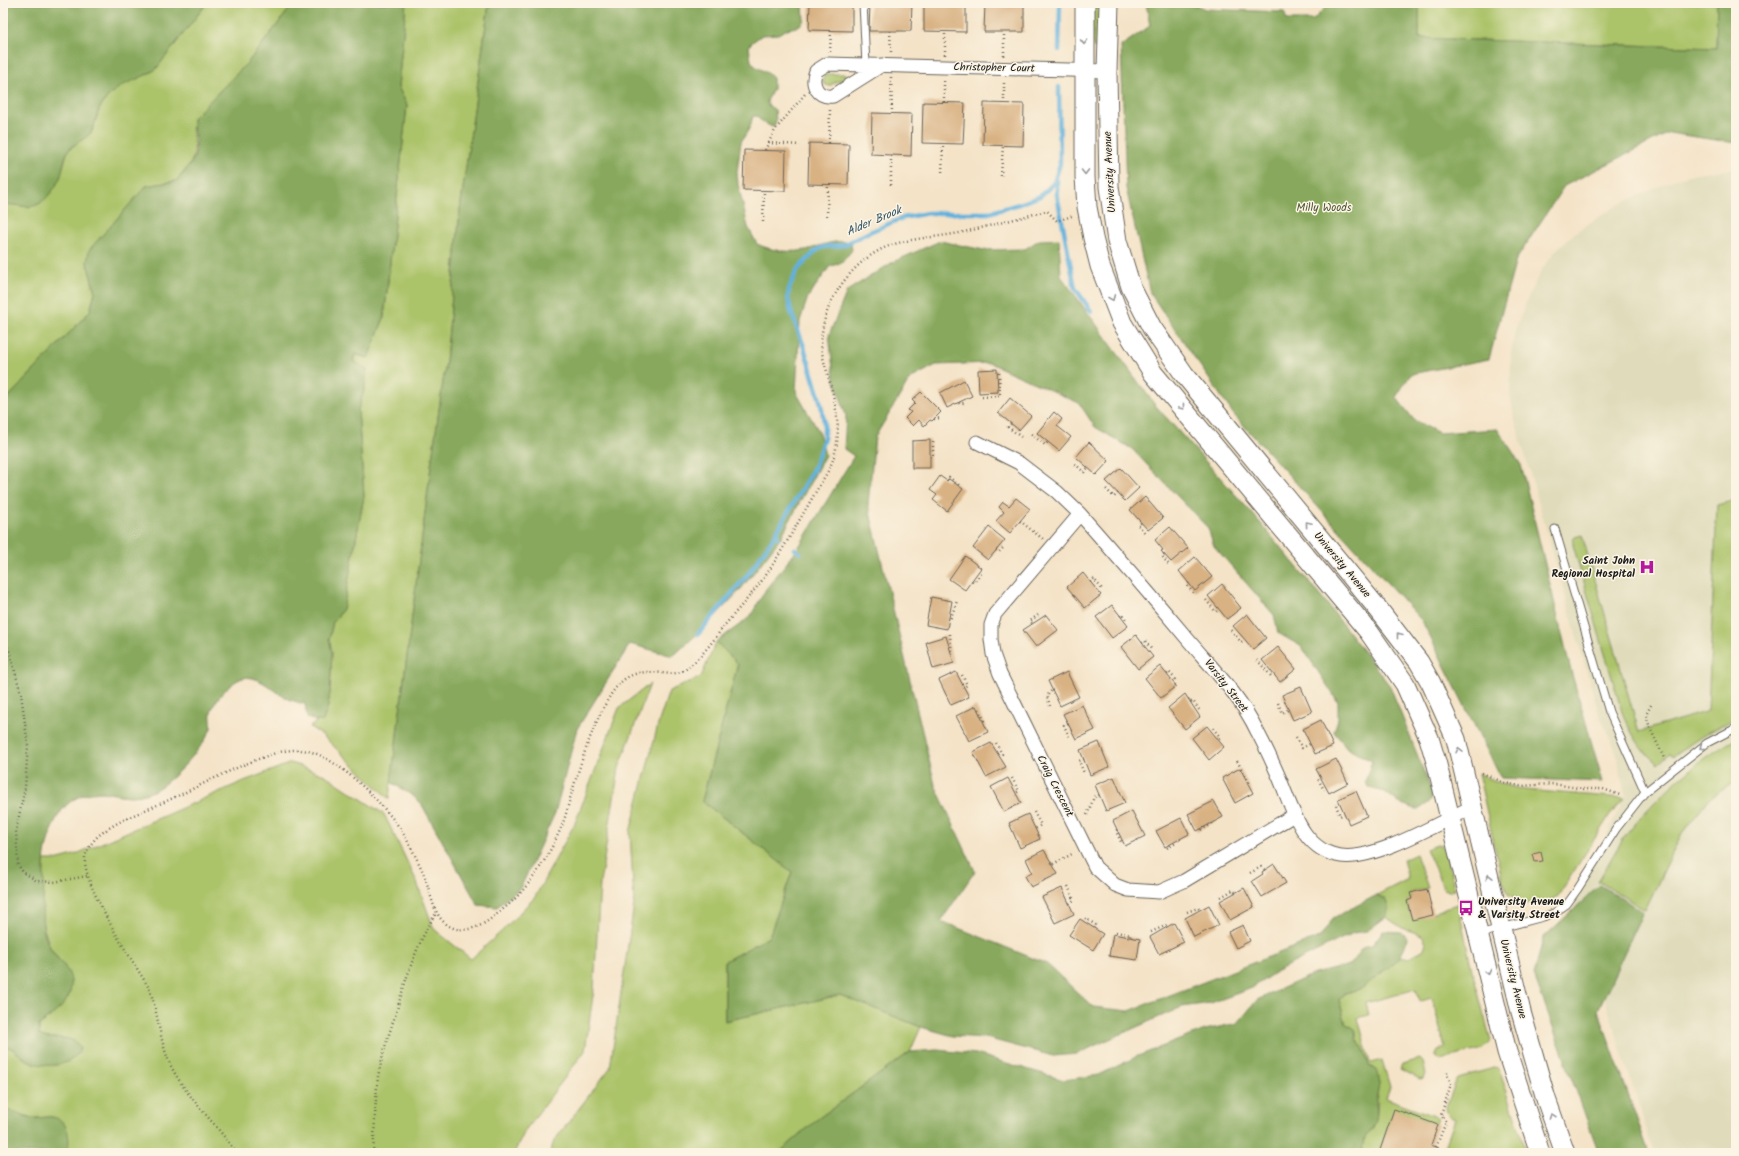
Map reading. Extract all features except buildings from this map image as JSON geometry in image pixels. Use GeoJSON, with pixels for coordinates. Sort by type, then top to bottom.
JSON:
{"type":"FeatureCollection","features":[{"type":"Feature","properties":{"kind":"main road","name":"University Avenue"},"geometry":{"type":"LineString","coordinates":[[1085,3],[1084,177],[1092,238],[1110,295],[1122,323],[1153,373],[1369,632],[1405,684],[1429,738],[1450,818],[1506,1052],[1540,1153]]}},
{"type":"Feature","properties":{"kind":"main road","name":"University Avenue"},"geometry":{"type":"LineString","coordinates":[[1109,3],[1107,71],[1109,187],[1112,215],[1131,287],[1152,328],[1184,374],[1379,610],[1419,662],[1432,683],[1456,739],[1521,1012],[1546,1099],[1565,1153]]}},
{"type":"Feature","properties":{"kind":"street","name":"Christopher Court"},"geometry":{"type":"LineString","coordinates":[[830,64],[1107,71]]}},
{"type":"Feature","properties":{"kind":"street"},"geometry":{"type":"LineString","coordinates":[[830,64],[822,66],[816,71],[814,76],[815,87],[820,93],[830,96],[839,93],[882,66]]}},
{"type":"Feature","properties":{"kind":"street","name":"Varsity Street"},"geometry":{"type":"LineString","coordinates":[[977,442],[1019,464],[1057,492],[1080,514],[1236,697],[1257,729],[1294,815],[1303,831],[1314,843],[1326,852],[1341,856],[1358,856],[1381,850],[1472,807]]}},
{"type":"Feature","properties":{"kind":"street","name":"Craig Crescent"},"geometry":{"type":"LineString","coordinates":[[1080,514],[995,614],[991,625],[991,639],[993,654],[1010,697],[1095,867],[1115,885],[1128,890],[1159,892],[1179,883],[1294,815]]}},
{"type":"Feature","properties":{"kind":"lane"},"geometry":{"type":"LineString","coordinates":[[863,3],[866,65]]}},
{"type":"Feature","properties":{"kind":"lane"},"geometry":{"type":"LineString","coordinates":[[1555,529],[1609,712],[1645,792]]}},
{"type":"Feature","properties":{"kind":"lane"},"geometry":{"type":"LineString","coordinates":[[1478,934],[1543,917],[1554,913],[1567,904],[1616,829],[1645,792],[1706,743],[1736,728]]}},
{"type":"Feature","properties":{"kind":"path"},"geometry":{"type":"LineString","coordinates":[[830,64],[831,30]]}},
{"type":"Feature","properties":{"kind":"path"},"geometry":{"type":"LineString","coordinates":[[765,150],[775,130],[786,115],[802,97],[815,87]]}},
{"type":"Feature","properties":{"kind":"path"},"geometry":{"type":"LineString","coordinates":[[829,143],[830,96]]}},
{"type":"Feature","properties":{"kind":"path"},"geometry":{"type":"LineString","coordinates":[[768,143],[800,145]]}},
{"type":"Feature","properties":{"kind":"path"},"geometry":{"type":"LineString","coordinates":[[942,176],[943,144]]}},
{"type":"Feature","properties":{"kind":"path"},"geometry":{"type":"LineString","coordinates":[[1002,176],[1003,145]]}},
{"type":"Feature","properties":{"kind":"path"},"geometry":{"type":"LineString","coordinates":[[891,155],[891,185]]}},
{"type":"Feature","properties":{"kind":"path"},"geometry":{"type":"LineString","coordinates":[[827,216],[828,185]]}},
{"type":"Feature","properties":{"kind":"path"},"geometry":{"type":"LineString","coordinates":[[763,222],[764,191]]}},
{"type":"Feature","properties":{"kind":"path"},"geometry":{"type":"LineString","coordinates":[[236,1153],[188,1093],[173,1070],[164,1048],[153,999],[149,988],[103,912],[88,876],[86,854],[91,843],[112,826],[247,764],[278,752],[290,750],[306,751],[321,755],[343,770],[372,795],[383,808],[402,832],[424,874],[439,917],[448,926],[466,930],[487,922],[515,900],[545,858],[562,826],[584,756],[601,714],[614,690],[626,677],[636,672],[645,671],[670,674],[683,671],[720,632],[767,572],[833,462],[839,429],[833,395],[823,358],[821,334],[826,312],[848,277],[859,265],[874,253],[918,238],[963,232],[1047,211],[1057,221],[1088,211]]}},
{"type":"Feature","properties":{"kind":"path"},"geometry":{"type":"LineString","coordinates":[[982,397],[1000,396],[999,372],[997,373]]}},
{"type":"Feature","properties":{"kind":"path"},"geometry":{"type":"LineString","coordinates":[[959,402],[960,404],[966,402]]}},
{"type":"Feature","properties":{"kind":"path"},"geometry":{"type":"LineString","coordinates":[[934,419],[940,418]]}},
{"type":"Feature","properties":{"kind":"path"},"geometry":{"type":"LineString","coordinates":[[1011,424],[1008,427],[1021,438]]}},
{"type":"Feature","properties":{"kind":"path"},"geometry":{"type":"LineString","coordinates":[[1031,434],[1045,445],[1048,442]]}},
{"type":"Feature","properties":{"kind":"path"},"geometry":{"type":"LineString","coordinates":[[930,456],[933,456],[934,439]]}},
{"type":"Feature","properties":{"kind":"path"},"geometry":{"type":"LineString","coordinates":[[1075,464],[1084,472],[1088,468]]}},
{"type":"Feature","properties":{"kind":"path"},"geometry":{"type":"LineString","coordinates":[[948,480],[947,479],[949,477],[960,486]]}},
{"type":"Feature","properties":{"kind":"path"},"geometry":{"type":"LineString","coordinates":[[1106,489],[1114,497],[1118,493]]}},
{"type":"Feature","properties":{"kind":"path"},"geometry":{"type":"LineString","coordinates":[[1020,521],[1052,546]]}},
{"type":"Feature","properties":{"kind":"path"},"geometry":{"type":"LineString","coordinates":[[1141,523],[1138,525],[1146,534]]}},
{"type":"Feature","properties":{"kind":"path"},"geometry":{"type":"LineString","coordinates":[[996,550],[1000,552],[1004,547]]}},
{"type":"Feature","properties":{"kind":"path"},"geometry":{"type":"LineString","coordinates":[[1164,554],[1162,556],[1169,564]]}},
{"type":"Feature","properties":{"kind":"path"},"geometry":{"type":"LineString","coordinates":[[972,581],[974,582],[980,574]]}},
{"type":"Feature","properties":{"kind":"path"},"geometry":{"type":"LineString","coordinates":[[1090,582],[1094,579],[1102,588]]}},
{"type":"Feature","properties":{"kind":"path"},"geometry":{"type":"LineString","coordinates":[[1189,583],[1187,585],[1195,595]]}},
{"type":"Feature","properties":{"kind":"path"},"geometry":{"type":"LineString","coordinates":[[1206,600],[1216,612],[1220,609]]}},
{"type":"Feature","properties":{"kind":"path"},"geometry":{"type":"LineString","coordinates":[[948,620],[950,620],[957,601]]}},
{"type":"Feature","properties":{"kind":"path"},"geometry":{"type":"LineString","coordinates":[[1120,616],[1122,614],[1127,621]]}},
{"type":"Feature","properties":{"kind":"path"},"geometry":{"type":"LineString","coordinates":[[1032,623],[1030,621],[1038,615]]}},
{"type":"Feature","properties":{"kind":"path"},"geometry":{"type":"LineString","coordinates":[[1231,630],[1241,642],[1244,640]]}},
{"type":"Feature","properties":{"kind":"path"},"geometry":{"type":"LineString","coordinates":[[950,634],[952,655]]}},
{"type":"Feature","properties":{"kind":"path"},"geometry":{"type":"LineString","coordinates":[[3,636],[10,653],[21,694],[28,745],[25,788],[16,830],[18,864],[23,872],[37,881],[54,882],[88,876]]}},
{"type":"Feature","properties":{"kind":"path"},"geometry":{"type":"LineString","coordinates":[[1142,643],[1145,641],[1152,650]]}},
{"type":"Feature","properties":{"kind":"path"},"geometry":{"type":"LineString","coordinates":[[1257,660],[1271,676],[1273,674]]}},
{"type":"Feature","properties":{"kind":"path"},"geometry":{"type":"LineString","coordinates":[[1166,674],[1169,672],[1176,680]]}},
{"type":"Feature","properties":{"kind":"path"},"geometry":{"type":"LineString","coordinates":[[962,675],[967,685],[964,687]]}},
{"type":"Feature","properties":{"kind":"path"},"geometry":{"type":"LineString","coordinates":[[1050,706],[1046,696],[1052,690]]}},
{"type":"Feature","properties":{"kind":"path"},"geometry":{"type":"LineString","coordinates":[[1191,702],[1193,701],[1200,711]]}},
{"type":"Feature","properties":{"kind":"path"},"geometry":{"type":"LineString","coordinates":[[1278,703],[1282,713],[1288,710]]}},
{"type":"Feature","properties":{"kind":"path"},"geometry":{"type":"LineString","coordinates":[[1651,705],[1646,716],[1664,758]]}},
{"type":"Feature","properties":{"kind":"path"},"geometry":{"type":"LineString","coordinates":[[979,709],[984,720],[983,721]]}},
{"type":"Feature","properties":{"kind":"path"},"geometry":{"type":"LineString","coordinates":[[1068,723],[1064,725],[1069,737]]}},
{"type":"Feature","properties":{"kind":"path"},"geometry":{"type":"LineString","coordinates":[[1213,728],[1220,737],[1218,739]]}},
{"type":"Feature","properties":{"kind":"path"},"geometry":{"type":"LineString","coordinates":[[1296,737],[1302,748],[1310,744]]}},
{"type":"Feature","properties":{"kind":"path"},"geometry":{"type":"LineString","coordinates":[[996,743],[1002,754],[1000,756]]}},
{"type":"Feature","properties":{"kind":"path"},"geometry":{"type":"LineString","coordinates":[[1084,759],[1079,760],[1084,772]]}},
{"type":"Feature","properties":{"kind":"path"},"geometry":{"type":"LineString","coordinates":[[1237,761],[1249,782],[1247,783]]}},
{"type":"Feature","properties":{"kind":"path"},"geometry":{"type":"LineString","coordinates":[[1462,763],[1490,778],[1505,783],[1520,786],[1554,784],[1584,789],[1603,789],[1620,795]]}},
{"type":"Feature","properties":{"kind":"path"},"geometry":{"type":"LineString","coordinates":[[1321,777],[1318,778],[1324,790]]}},
{"type":"Feature","properties":{"kind":"path"},"geometry":{"type":"LineString","coordinates":[[1012,778],[1019,791],[1016,793]]}},
{"type":"Feature","properties":{"kind":"path"},"geometry":{"type":"LineString","coordinates":[[1087,815],[1094,797],[1099,795]]}},
{"type":"Feature","properties":{"kind":"path"},"geometry":{"type":"LineString","coordinates":[[1336,804],[1340,816],[1344,814]]}},
{"type":"Feature","properties":{"kind":"path"},"geometry":{"type":"LineString","coordinates":[[1034,812],[1041,825],[1035,829]]}},
{"type":"Feature","properties":{"kind":"path"},"geometry":{"type":"LineString","coordinates":[[1202,830],[1211,825],[1211,823]]}},
{"type":"Feature","properties":{"kind":"path"},"geometry":{"type":"LineString","coordinates":[[1117,830],[1116,831],[1122,844]]}},
{"type":"Feature","properties":{"kind":"path"},"geometry":{"type":"LineString","coordinates":[[1167,848],[1176,843],[1175,842]]}},
{"type":"Feature","properties":{"kind":"path"},"geometry":{"type":"LineString","coordinates":[[1053,864],[1085,847]]}},
{"type":"Feature","properties":{"kind":"path"},"geometry":{"type":"LineString","coordinates":[[1250,873],[1261,866],[1265,870]]}},
{"type":"Feature","properties":{"kind":"path"},"geometry":{"type":"LineString","coordinates":[[1068,886],[1074,900],[1069,904]]}},
{"type":"Feature","properties":{"kind":"path"},"geometry":{"type":"LineString","coordinates":[[1221,897],[1234,890],[1235,892]]}},
{"type":"Feature","properties":{"kind":"path"},"geometry":{"type":"LineString","coordinates":[[1187,912],[1198,908],[1200,910]]}},
{"type":"Feature","properties":{"kind":"path"},"geometry":{"type":"LineString","coordinates":[[373,1153],[376,1102],[381,1064],[403,990],[417,951],[427,928],[437,912]]}},
{"type":"Feature","properties":{"kind":"path"},"geometry":{"type":"LineString","coordinates":[[1085,918],[1096,925],[1094,928]]}},
{"type":"Feature","properties":{"kind":"path"},"geometry":{"type":"LineString","coordinates":[[1151,932],[1166,925],[1167,926]]}},
{"type":"Feature","properties":{"kind":"path"},"geometry":{"type":"LineString","coordinates":[[1116,932],[1131,935],[1130,937]]}},
{"type":"Feature","properties":{"kind":"path"},"geometry":{"type":"LineString","coordinates":[[1436,1147],[1446,1122],[1440,1115],[1451,1084],[1446,1069]]}},
{"type":"Feature","properties":{"kind":"shaded area","name":"Saint John Regional Hospital"},"geometry":{"type":"Polygon","coordinates":[[[1736,169],[1736,1153],[1654,1153],[1574,902],[1625,796],[1617,754],[1599,714],[1515,420],[1510,395],[1511,353],[1515,330],[1532,288],[1544,266],[1558,248],[1577,231],[1618,205],[1673,180],[1696,173],[1736,169]]]}},
{"type":"Feature","properties":{"kind":"green space"},"geometry":{"type":"Polygon","coordinates":[[[3,3],[207,3],[156,69],[119,87],[107,98],[99,109],[94,126],[89,135],[68,151],[58,183],[46,198],[34,206],[3,205],[3,3]]]}},
{"type":"Feature","properties":{"kind":"green space"},"geometry":{"type":"Polygon","coordinates":[[[207,3],[300,3],[299,5],[291,7],[249,61],[192,128],[194,152],[193,158],[187,168],[176,181],[146,186],[87,263],[95,292],[90,311],[3,403],[3,205],[9,204],[31,207],[40,203],[53,189],[60,177],[68,150],[92,132],[100,107],[106,99],[125,83],[148,74],[156,69],[207,3]]]}},
{"type":"Feature","properties":{"kind":"green space"},"geometry":{"type":"Polygon","coordinates":[[[300,3],[406,3],[398,87],[407,105],[384,318],[368,358],[355,354],[353,361],[367,369],[365,387],[358,410],[364,496],[343,609],[333,622],[329,639],[332,652],[328,706],[323,721],[307,718],[305,704],[285,697],[253,678],[247,677],[240,679],[218,698],[212,708],[211,728],[202,744],[179,771],[162,785],[148,793],[135,796],[102,792],[91,793],[81,796],[66,805],[52,827],[47,845],[44,866],[43,924],[49,946],[67,970],[71,980],[71,987],[70,994],[59,1009],[39,1025],[39,1035],[50,1038],[65,1038],[75,1042],[80,1047],[77,1054],[65,1063],[58,1065],[41,1065],[27,1060],[10,1048],[3,1046],[3,403],[90,311],[95,292],[87,263],[89,250],[146,186],[176,181],[186,170],[194,159],[196,150],[193,118],[249,61],[291,7],[299,5],[300,3]]]}},
{"type":"Feature","properties":{"kind":"green space"},"geometry":{"type":"Polygon","coordinates":[[[406,3],[489,3],[460,210],[446,361],[431,466],[389,799],[322,735],[310,727],[317,721],[323,720],[328,706],[332,652],[329,639],[333,622],[343,609],[364,496],[358,410],[365,387],[353,361],[355,354],[367,358],[384,318],[407,105],[398,87],[406,3]]]}},
{"type":"Feature","properties":{"kind":"green space"},"geometry":{"type":"Polygon","coordinates":[[[489,3],[803,3],[804,20],[800,25],[787,29],[778,34],[762,35],[751,43],[749,47],[751,61],[755,66],[773,78],[773,89],[767,101],[768,105],[775,110],[776,121],[772,127],[761,121],[756,116],[753,116],[750,127],[741,142],[737,172],[738,184],[748,227],[757,244],[775,250],[793,251],[806,250],[828,243],[846,242],[851,244],[852,250],[843,261],[830,266],[808,297],[800,321],[796,392],[819,432],[825,455],[780,539],[740,590],[703,629],[673,656],[630,644],[577,729],[555,813],[521,887],[497,907],[478,905],[422,805],[413,796],[391,782],[431,466],[446,361],[460,210],[489,3]]]}},
{"type":"Feature","properties":{"kind":"green space"},"geometry":{"type":"Polygon","coordinates":[[[1093,3],[1099,3],[1098,45],[1096,47],[1093,47],[1093,3]]]}},
{"type":"Feature","properties":{"kind":"green space","name":"Milly Woods"},"geometry":{"type":"Polygon","coordinates":[[[1146,3],[1192,3],[1205,9],[1284,12],[1287,20],[1313,20],[1329,4],[1333,3],[1419,3],[1419,38],[1716,48],[1717,3],[1736,3],[1736,143],[1669,133],[1564,186],[1516,260],[1489,359],[1411,374],[1396,397],[1414,420],[1439,433],[1498,429],[1521,465],[1571,671],[1603,782],[1501,778],[1422,621],[1234,415],[1150,293],[1126,188],[1121,46],[1150,26],[1146,3]]]}},
{"type":"Feature","properties":{"kind":"green space"},"geometry":{"type":"Polygon","coordinates":[[[1419,3],[1717,3],[1716,48],[1419,38],[1419,3]]]}},
{"type":"Feature","properties":{"kind":"green space"},"geometry":{"type":"Polygon","coordinates":[[[846,74],[848,76],[829,86],[824,84],[823,79],[825,75],[846,74]]]}},
{"type":"Feature","properties":{"kind":"green space"},"geometry":{"type":"Polygon","coordinates":[[[1059,239],[1061,276],[1155,405],[1252,513],[1321,596],[1390,686],[1432,792],[1431,801],[1418,810],[1399,803],[1385,792],[1369,788],[1365,782],[1372,761],[1348,749],[1334,732],[1338,719],[1338,702],[1302,647],[1278,633],[1274,615],[1214,546],[1208,528],[1132,449],[1095,427],[1079,403],[990,363],[936,365],[910,379],[875,437],[868,504],[935,785],[975,871],[941,921],[1047,964],[1093,1007],[1129,1011],[1320,937],[1333,918],[1377,895],[1385,899],[1388,907],[1386,917],[1367,931],[1353,933],[1277,971],[1252,988],[1211,1003],[1182,1007],[1078,1054],[1053,1056],[986,1038],[953,1036],[921,1027],[840,995],[725,1021],[725,961],[769,937],[792,872],[702,801],[738,664],[716,642],[750,617],[766,589],[797,550],[854,456],[844,449],[846,416],[834,377],[829,335],[847,291],[893,262],[940,241],[984,250],[1025,249],[1039,240],[1059,239]]]}},
{"type":"Feature","properties":{"kind":"green space"},"geometry":{"type":"Polygon","coordinates":[[[1736,500],[1736,718],[1704,735],[1673,756],[1670,753],[1658,764],[1646,753],[1637,741],[1622,712],[1573,545],[1573,540],[1575,537],[1582,535],[1639,732],[1708,711],[1717,505],[1736,500]]]}},
{"type":"Feature","properties":{"kind":"green space"},"geometry":{"type":"Polygon","coordinates":[[[716,642],[738,663],[702,801],[792,872],[769,937],[725,962],[725,1021],[840,995],[921,1027],[910,1052],[819,1118],[779,1153],[550,1153],[554,1141],[610,1068],[634,904],[630,832],[659,721],[669,691],[701,677],[716,642]]]}},
{"type":"Feature","properties":{"kind":"green space"},"geometry":{"type":"Polygon","coordinates":[[[650,684],[619,768],[600,883],[594,989],[585,1051],[526,1129],[514,1153],[67,1153],[68,1151],[52,1117],[32,1118],[19,1113],[3,1110],[3,1046],[11,1047],[26,1060],[79,1054],[80,1048],[76,1043],[66,1039],[49,1038],[39,1035],[39,1025],[45,1021],[65,965],[58,959],[50,947],[43,926],[41,912],[44,860],[55,860],[74,855],[244,781],[291,763],[325,775],[384,814],[416,880],[434,929],[471,959],[502,931],[535,897],[575,823],[619,708],[650,684]]]}},
{"type":"Feature","properties":{"kind":"green space"},"geometry":{"type":"Polygon","coordinates":[[[1736,739],[1736,781],[1710,798],[1682,833],[1645,910],[1598,881],[1626,835],[1654,803],[1679,779],[1707,757],[1736,739]]]}},
{"type":"Feature","properties":{"kind":"green space"},"geometry":{"type":"Polygon","coordinates":[[[1478,773],[1502,784],[1525,790],[1624,798],[1608,818],[1558,896],[1542,904],[1525,903],[1509,895],[1502,879],[1478,773]]]}},
{"type":"Feature","properties":{"kind":"green space"},"geometry":{"type":"Polygon","coordinates":[[[1437,845],[1442,846],[1445,850],[1455,890],[1449,891],[1444,889],[1426,849],[1437,845]]]}},
{"type":"Feature","properties":{"kind":"green space"},"geometry":{"type":"Polygon","coordinates":[[[1416,854],[1428,888],[1410,893],[1412,899],[1407,901],[1412,919],[1458,904],[1472,970],[1491,1041],[1483,1049],[1440,1060],[1436,1057],[1436,1054],[1438,1050],[1445,1048],[1432,998],[1420,1001],[1416,989],[1366,1003],[1369,1015],[1358,1018],[1370,1063],[1382,1060],[1390,1087],[1386,1098],[1437,1118],[1435,1124],[1394,1110],[1379,1153],[1363,1153],[1363,1142],[1373,1127],[1377,1109],[1374,1068],[1369,1066],[1363,1048],[1356,1039],[1356,1032],[1352,1027],[1346,1024],[1339,1000],[1345,993],[1361,989],[1401,956],[1409,958],[1424,949],[1426,942],[1422,935],[1402,928],[1386,917],[1388,907],[1385,899],[1377,895],[1408,879],[1403,860],[1416,854]]]}},
{"type":"Feature","properties":{"kind":"green space"},"geometry":{"type":"Polygon","coordinates":[[[1600,885],[1643,912],[1598,1010],[1649,1153],[1599,1153],[1534,975],[1543,938],[1600,885]]]}},
{"type":"Feature","properties":{"kind":"green space"},"geometry":{"type":"Polygon","coordinates":[[[1383,931],[1401,932],[1407,938],[1400,958],[1361,989],[1345,993],[1339,1000],[1346,1024],[1355,1029],[1356,1039],[1363,1048],[1369,1066],[1377,1070],[1379,1079],[1376,1101],[1376,1120],[1373,1127],[1364,1139],[1362,1147],[1363,1153],[779,1153],[819,1118],[910,1052],[937,1050],[976,1054],[1064,1080],[1099,1075],[1138,1056],[1205,1030],[1238,1023],[1257,1000],[1314,974],[1350,965],[1361,949],[1365,946],[1371,946],[1383,931]]]}},
{"type":"Feature","properties":{"kind":"green space"},"geometry":{"type":"Polygon","coordinates":[[[1420,1059],[1423,1062],[1426,1074],[1424,1078],[1420,1079],[1400,1069],[1402,1064],[1420,1059]]]}},
{"type":"Feature","properties":{"kind":"green space"},"geometry":{"type":"Polygon","coordinates":[[[1494,1068],[1498,1069],[1501,1074],[1527,1153],[1452,1153],[1444,1150],[1455,1119],[1450,1117],[1445,1110],[1456,1081],[1458,1078],[1494,1068]]]}},
{"type":"Feature","properties":{"kind":"green space"},"geometry":{"type":"Polygon","coordinates":[[[3,1110],[14,1112],[30,1118],[52,1117],[58,1119],[65,1126],[67,1131],[69,1142],[67,1153],[3,1153],[3,1110]]]}},
{"type":"Feature","properties":{"kind":"waterway","name":"Alder Brook"},"geometry":{"type":"LineString","coordinates":[[1059,50],[1060,3]]}},
{"type":"Feature","properties":{"kind":"waterway","name":"Alder Brook"},"geometry":{"type":"LineString","coordinates":[[778,537],[775,535],[814,468],[824,438],[824,422],[821,404],[803,344],[791,312],[788,297],[789,289],[797,270],[817,250],[823,247],[844,245],[867,233],[903,218],[928,213],[989,213],[1040,196],[1054,183],[1060,164],[1059,87]]}},
{"type":"Feature","properties":{"kind":"waterway"},"geometry":{"type":"LineString","coordinates":[[1057,180],[1057,195],[1075,288],[1091,311]]}},
{"type":"Feature","properties":{"kind":"waterway"},"geometry":{"type":"LineString","coordinates":[[698,634],[749,573],[775,535]]}},
{"type":"Feature","properties":{"kind":"waterway","name":"Alder Brook"},"geometry":{"type":"LineString","coordinates":[[795,549],[800,553]]}},
{"type":"Feature","properties":{"kind":"place","name":"Saint John Regional Hospital"},"geometry":{"type":"Point","coordinates":[1647,567]}},
{"type":"Feature","properties":{"kind":"place","name":"University Avenue & Varsity Street"},"geometry":{"type":"Point","coordinates":[1466,908]}}]}
